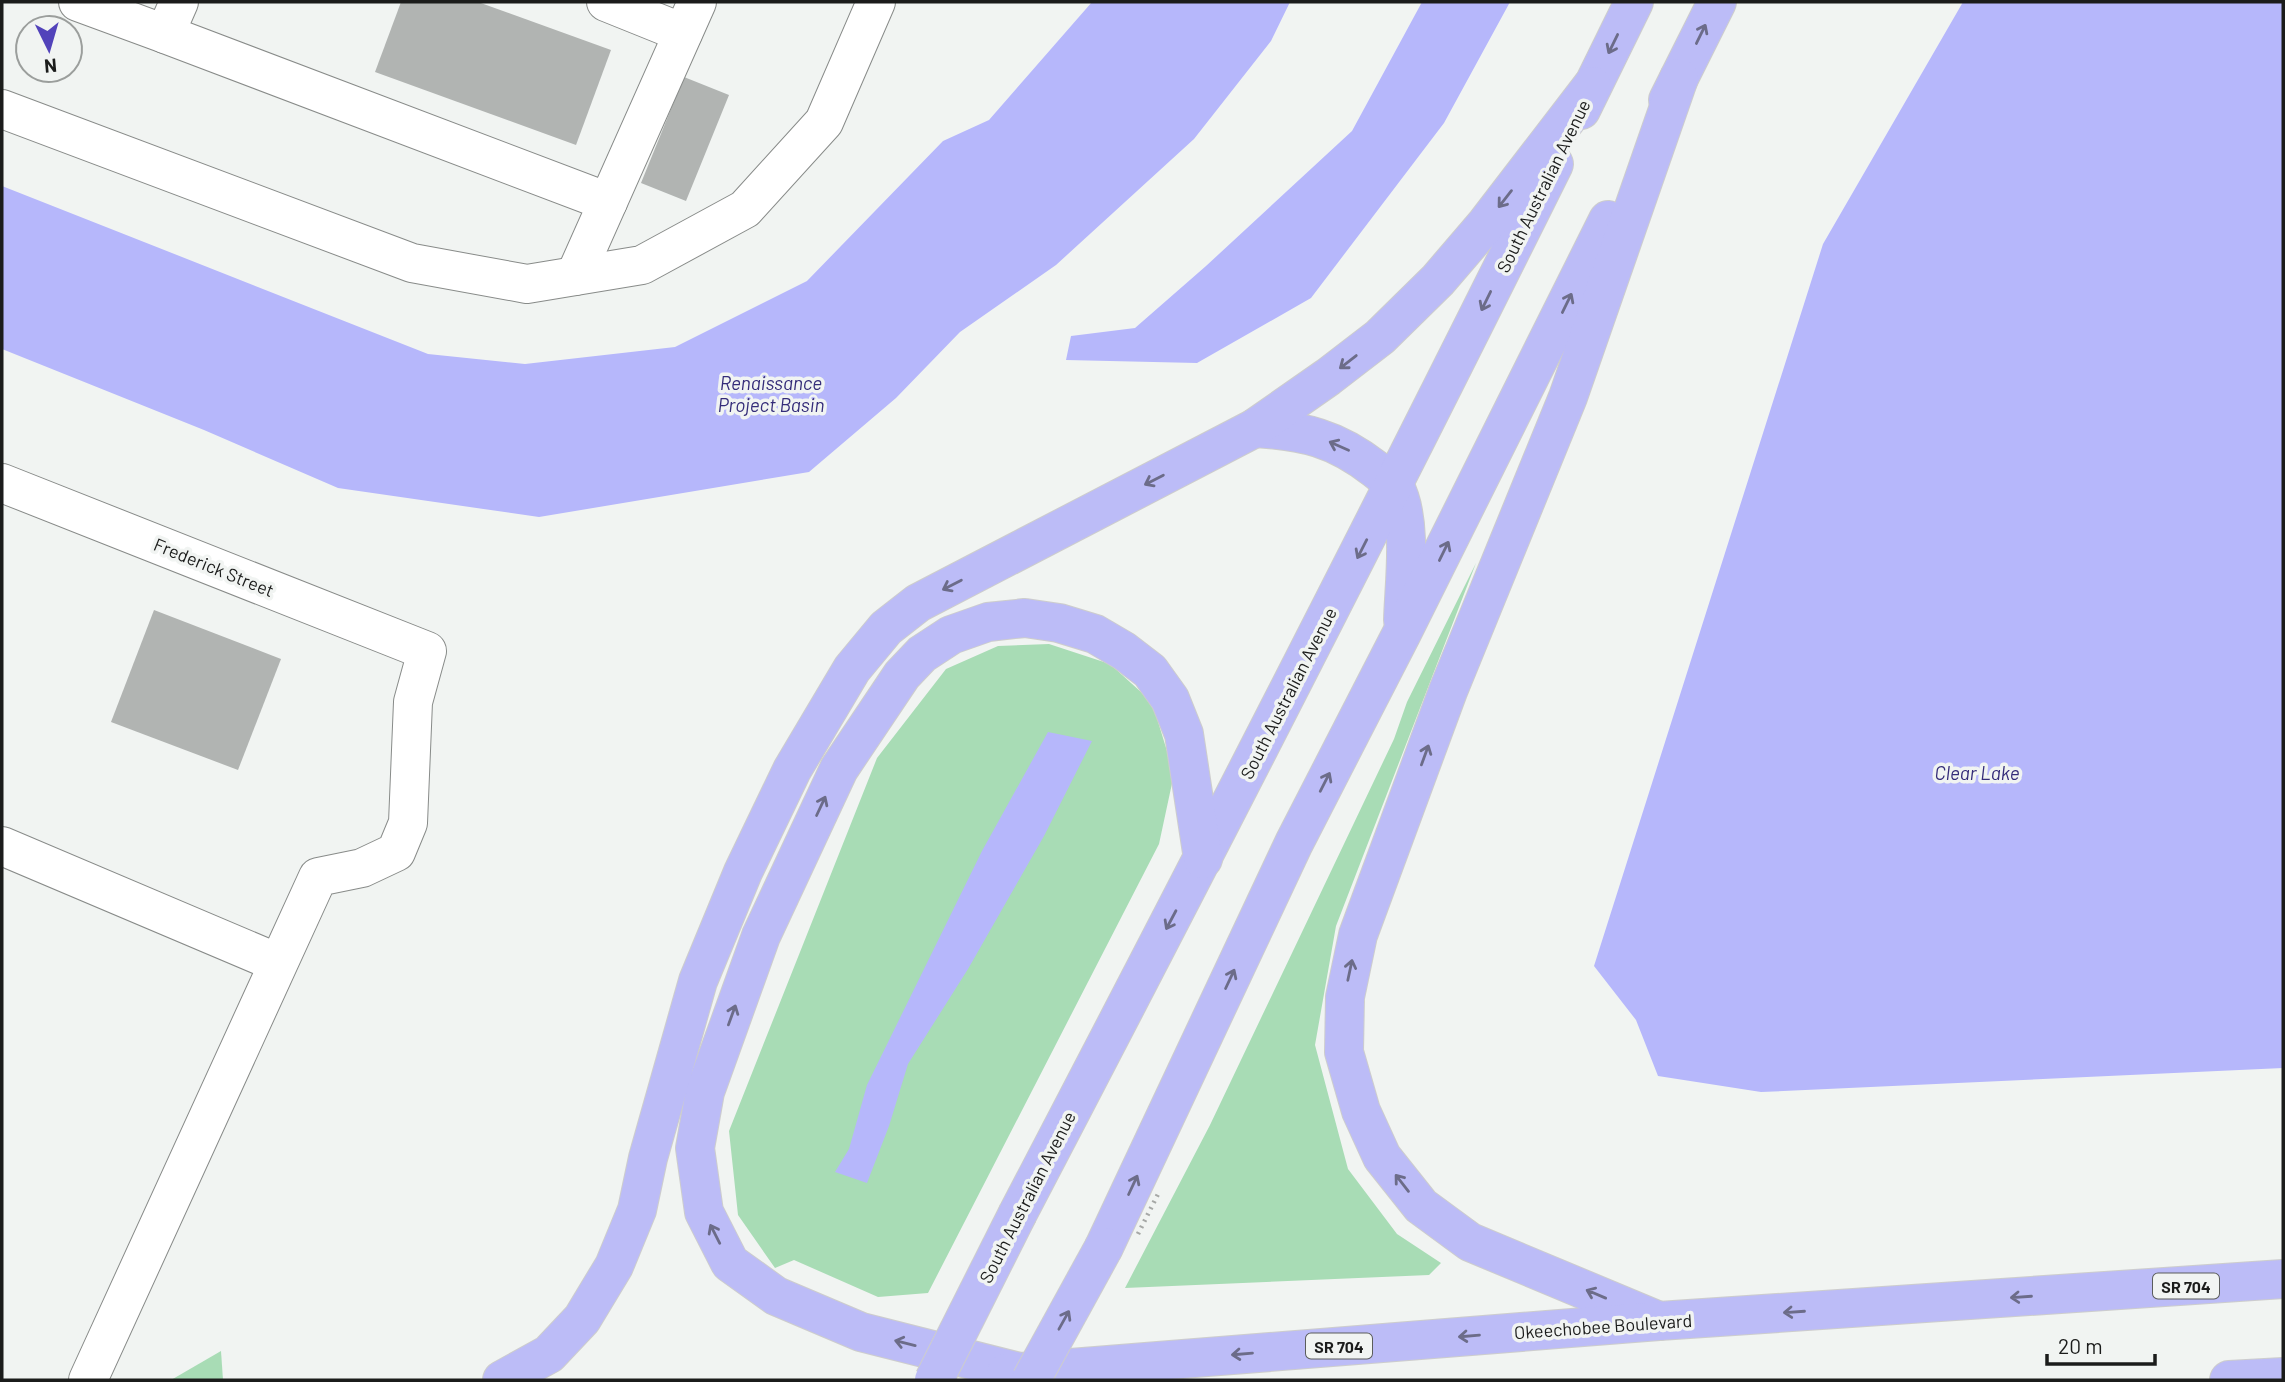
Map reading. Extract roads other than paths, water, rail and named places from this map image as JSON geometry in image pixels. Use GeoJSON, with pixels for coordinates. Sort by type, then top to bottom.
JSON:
{"type":"FeatureCollection","features":[{"type":"Feature","properties":{"kind":"main road","name":"South Australian Avenue"},"geometry":{"type":"LineString","coordinates":[[934,1380],[1395,485],[1634,2]]}},
{"type":"Feature","properties":{"kind":"main road"},"geometry":{"type":"LineString","coordinates":[[1203,859],[1184,734],[1170,699],[1150,671],[1124,650],[1094,634],[1025,618],[988,622],[951,635],[922,654],[902,675],[839,769],[761,936],[705,1092],[695,1147],[704,1212],[730,1263],[776,1296],[861,1332],[1025,1376],[1104,1247],[1294,843],[1402,634],[1717,2]]}},
{"type":"Feature","properties":{"kind":"main road"},"geometry":{"type":"LineString","coordinates":[[1659,1321],[1470,1242],[1421,1206],[1382,1157],[1361,1111],[1345,1052],[1345,997],[1358,935],[1448,691],[1568,397],[1679,78]]}},
{"type":"Feature","properties":{"kind":"main road"},"geometry":{"type":"LineString","coordinates":[[502,1380],[549,1354],[582,1319],[614,1265],[637,1210],[648,1158],[698,981],[743,872],[792,770],[852,669],[886,628],[918,603],[1255,428],[1328,377],[1380,337],[1438,280],[1486,224],[1592,86]]}},
{"type":"Feature","properties":{"kind":"main road"},"geometry":{"type":"LineString","coordinates":[[1255,428],[1296,431],[1326,440],[1353,452],[1395,485],[1405,522],[1406,540],[1402,634]]}},
{"type":"Feature","properties":{"kind":"main road","name":"Okeechobee Boulevard"},"geometry":{"type":"LineString","coordinates":[[924,1380],[1025,1376],[1659,1321],[2283,1279]]}},
{"type":"Feature","properties":{"kind":"main road"},"geometry":{"type":"LineString","coordinates":[[2229,1380],[2283,1377]]}},
{"type":"Feature","properties":{"kind":"street"},"geometry":{"type":"LineString","coordinates":[[78,2],[172,18],[608,202]]}},
{"type":"Feature","properties":{"kind":"street"},"geometry":{"type":"LineString","coordinates":[[575,276],[690,17],[606,2]]}},
{"type":"Feature","properties":{"kind":"street"},"geometry":{"type":"LineString","coordinates":[[2,109],[412,263],[527,284],[642,265],[745,209],[824,122],[876,2]]}},
{"type":"Feature","properties":{"kind":"street","name":"Frederick Street"},"geometry":{"type":"LineString","coordinates":[[2,483],[427,652],[413,702],[408,823],[396,852],[362,867],[318,877],[278,963]]}},
{"type":"Feature","properties":{"kind":"street"},"geometry":{"type":"LineString","coordinates":[[2,846],[278,963],[88,1380]]}},
{"type":"Feature","properties":{"kind":"water","name":"Renaissance Project Basin"},"geometry":{"type":"Polygon","coordinates":[[[1092,2],[1290,2],[1271,41],[1194,139],[1056,265],[960,332],[896,398],[809,472],[539,517],[338,488],[204,430],[2,349],[2,186],[428,354],[525,364],[675,347],[807,281],[943,141],[989,120],[1092,2]]]}},
{"type":"Feature","properties":{"kind":"water"},"geometry":{"type":"Polygon","coordinates":[[[1422,2],[1510,2],[1444,123],[1311,298],[1197,363],[1066,360],[1071,336],[1135,328],[1352,131],[1422,2]]]}},
{"type":"Feature","properties":{"kind":"water","name":"Clear Lake"},"geometry":{"type":"Polygon","coordinates":[[[1963,2],[2283,2],[2283,1068],[1761,1092],[1658,1076],[1636,1020],[1594,966],[1823,244],[1963,2]]]}},
{"type":"Feature","properties":{"kind":"water"},"geometry":{"type":"Polygon","coordinates":[[[1048,732],[1092,741],[1044,836],[968,969],[908,1064],[889,1126],[867,1183],[835,1172],[849,1149],[867,1085],[982,851],[1048,732]]]}}]}
